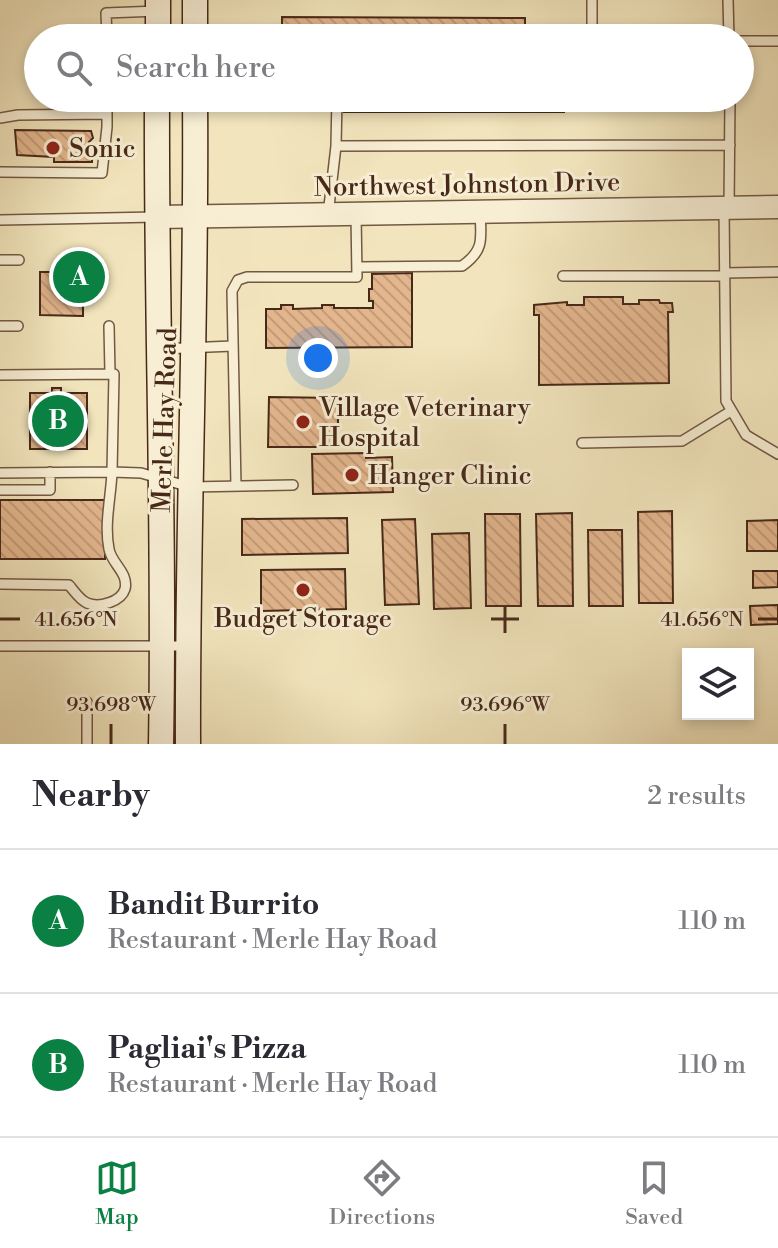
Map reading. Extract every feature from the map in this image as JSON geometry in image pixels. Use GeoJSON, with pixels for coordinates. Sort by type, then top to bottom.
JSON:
{"type":"FeatureCollection","features":[{"type":"Feature","properties":{"kind":"main road"},"geometry":{"type":"LineString","coordinates":[[195,0],[195,24]]}},
{"type":"Feature","properties":{"kind":"main road","name":"Merle Hay Road"},"geometry":{"type":"LineString","coordinates":[[157,112],[163,646],[161,744]]}},
{"type":"Feature","properties":{"kind":"main road","name":"Merle Hay Road"},"geometry":{"type":"LineString","coordinates":[[188,744],[195,112]]}},
{"type":"Feature","properties":{"kind":"street","name":"Northwest Johnston Drive"},"geometry":{"type":"LineString","coordinates":[[157,217],[778,207]]}},
{"type":"Feature","properties":{"kind":"lane"},"geometry":{"type":"LineString","coordinates":[[592,0],[592,24]]}},
{"type":"Feature","properties":{"kind":"lane"},"geometry":{"type":"LineString","coordinates":[[728,0],[729,24]]}},
{"type":"Feature","properties":{"kind":"lane"},"geometry":{"type":"LineString","coordinates":[[106,24],[106,13],[158,6]]}},
{"type":"Feature","properties":{"kind":"lane"},"geometry":{"type":"LineString","coordinates":[[754,41],[778,41]]}},
{"type":"Feature","properties":{"kind":"lane"},"geometry":{"type":"LineString","coordinates":[[328,215],[337,112]]}},
{"type":"Feature","properties":{"kind":"lane"},"geometry":{"type":"LineString","coordinates":[[730,112],[725,274],[726,401],[746,435],[778,454]]}},
{"type":"Feature","properties":{"kind":"lane"},"geometry":{"type":"LineString","coordinates":[[0,118],[107,114],[102,173],[0,172]]}},
{"type":"Feature","properties":{"kind":"lane"},"geometry":{"type":"LineString","coordinates":[[336,146],[730,145]]}},
{"type":"Feature","properties":{"kind":"lane"},"geometry":{"type":"LineString","coordinates":[[357,267],[462,266],[476,256],[481,241],[480,212]]}},
{"type":"Feature","properties":{"kind":"lane"},"geometry":{"type":"LineString","coordinates":[[236,486],[232,291],[238,280],[247,277],[357,277],[356,214]]}},
{"type":"Feature","properties":{"kind":"lane"},"geometry":{"type":"LineString","coordinates":[[0,220],[157,217]]}},
{"type":"Feature","properties":{"kind":"lane"},"geometry":{"type":"LineString","coordinates":[[0,260],[19,260]]}},
{"type":"Feature","properties":{"kind":"lane"},"geometry":{"type":"LineString","coordinates":[[563,276],[778,272]]}},
{"type":"Feature","properties":{"kind":"lane"},"geometry":{"type":"LineString","coordinates":[[0,326],[18,326]]}},
{"type":"Feature","properties":{"kind":"lane"},"geometry":{"type":"LineString","coordinates":[[109,326],[110,374]]}},
{"type":"Feature","properties":{"kind":"lane"},"geometry":{"type":"LineString","coordinates":[[158,349],[233,346]]}},
{"type":"Feature","properties":{"kind":"lane"},"geometry":{"type":"LineString","coordinates":[[0,375],[114,374],[108,547],[125,579],[124,592],[109,603],[91,604],[85,603],[69,585],[0,584]]}},
{"type":"Feature","properties":{"kind":"lane"},"geometry":{"type":"LineString","coordinates":[[582,443],[682,441],[731,411]]}},
{"type":"Feature","properties":{"kind":"lane"},"geometry":{"type":"LineString","coordinates":[[0,490],[50,490],[50,472]]}},
{"type":"Feature","properties":{"kind":"lane"},"geometry":{"type":"LineString","coordinates":[[0,473],[141,473],[190,487],[293,485]]}},
{"type":"Feature","properties":{"kind":"lane"},"geometry":{"type":"LineString","coordinates":[[0,646],[189,646]]}},
{"type":"Feature","properties":{"kind":"lane"},"geometry":{"type":"LineString","coordinates":[[87,702],[87,744]]}},
{"type":"Feature","properties":{"kind":"building"},"geometry":{"type":"Polygon","coordinates":[[[282,17],[525,18],[525,24],[282,24],[282,17]]]}},
{"type":"Feature","properties":{"kind":"building","name":"Sonic"},"geometry":{"type":"Polygon","coordinates":[[[15,130],[91,131],[93,138],[89,142],[89,153],[92,154],[92,162],[54,162],[54,157],[17,155],[15,130]]]}},
{"type":"Feature","properties":{"kind":"building"},"geometry":{"type":"Polygon","coordinates":[[[40,272],[83,272],[83,316],[40,315],[40,272]]]}},
{"type":"Feature","properties":{"kind":"building"},"geometry":{"type":"Polygon","coordinates":[[[412,273],[412,347],[266,348],[266,309],[281,309],[281,305],[293,305],[293,309],[322,308],[322,305],[373,308],[373,301],[369,301],[372,274],[412,273]]]}},
{"type":"Feature","properties":{"kind":"building"},"geometry":{"type":"Polygon","coordinates":[[[584,297],[623,297],[623,304],[639,304],[639,300],[672,303],[673,312],[668,312],[669,383],[539,385],[539,315],[534,315],[534,305],[567,302],[567,305],[584,305],[584,297]]]}},
{"type":"Feature","properties":{"kind":"building"},"geometry":{"type":"Polygon","coordinates":[[[52,388],[61,388],[61,393],[87,393],[87,449],[30,449],[30,393],[52,393],[52,388]]]}},
{"type":"Feature","properties":{"kind":"building","name":"Village Veterinary Hospital"},"geometry":{"type":"Polygon","coordinates":[[[269,397],[338,398],[338,447],[268,447],[269,397]]]}},
{"type":"Feature","properties":{"kind":"building","name":"Hanger Clinic"},"geometry":{"type":"Polygon","coordinates":[[[366,453],[366,458],[392,457],[393,492],[313,494],[312,454],[366,453]]]}},
{"type":"Feature","properties":{"kind":"building"},"geometry":{"type":"Polygon","coordinates":[[[0,500],[105,500],[105,559],[0,559],[0,500]]]}},
{"type":"Feature","properties":{"kind":"building"},"geometry":{"type":"Polygon","coordinates":[[[672,511],[673,603],[639,603],[638,512],[672,511]]]}},
{"type":"Feature","properties":{"kind":"building"},"geometry":{"type":"Polygon","coordinates":[[[572,513],[573,606],[538,606],[536,514],[572,513]]]}},
{"type":"Feature","properties":{"kind":"building"},"geometry":{"type":"Polygon","coordinates":[[[485,514],[520,514],[521,606],[486,606],[485,514]]]}},
{"type":"Feature","properties":{"kind":"building"},"geometry":{"type":"Polygon","coordinates":[[[347,518],[348,553],[242,555],[242,519],[347,518]]]}},
{"type":"Feature","properties":{"kind":"building"},"geometry":{"type":"Polygon","coordinates":[[[415,519],[419,604],[385,605],[382,520],[415,519]]]}},
{"type":"Feature","properties":{"kind":"building"},"geometry":{"type":"Polygon","coordinates":[[[778,520],[778,551],[747,551],[747,521],[778,520]]]}},
{"type":"Feature","properties":{"kind":"building"},"geometry":{"type":"Polygon","coordinates":[[[588,530],[622,530],[623,606],[589,606],[588,530]]]}},
{"type":"Feature","properties":{"kind":"building"},"geometry":{"type":"Polygon","coordinates":[[[469,533],[471,608],[434,609],[432,534],[469,533]]]}},
{"type":"Feature","properties":{"kind":"building","name":"Budget Storage"},"geometry":{"type":"Polygon","coordinates":[[[345,569],[346,609],[261,611],[261,570],[345,569]]]}},
{"type":"Feature","properties":{"kind":"building"},"geometry":{"type":"Polygon","coordinates":[[[753,571],[778,571],[778,587],[753,588],[753,571]]]}},
{"type":"Feature","properties":{"kind":"building"},"geometry":{"type":"Polygon","coordinates":[[[778,605],[778,624],[751,625],[750,606],[778,605]]]}},
{"type":"Feature","properties":{"kind":"place","name":"Sonic"},"geometry":{"type":"Point","coordinates":[53,148]}},
{"type":"Feature","properties":{"kind":"place","name":"Bandit Burrito"},"geometry":{"type":"Point","coordinates":[79,277]}},
{"type":"Feature","properties":{"kind":"place","name":"Pagliai's Pizza"},"geometry":{"type":"Point","coordinates":[58,421]}},
{"type":"Feature","properties":{"kind":"place","name":"Village Veterinary Hospital"},"geometry":{"type":"Point","coordinates":[303,422]}},
{"type":"Feature","properties":{"kind":"place","name":"Hanger Clinic"},"geometry":{"type":"Point","coordinates":[352,475]}},
{"type":"Feature","properties":{"kind":"place","name":"Budget Storage"},"geometry":{"type":"Point","coordinates":[303,590]}}]}
